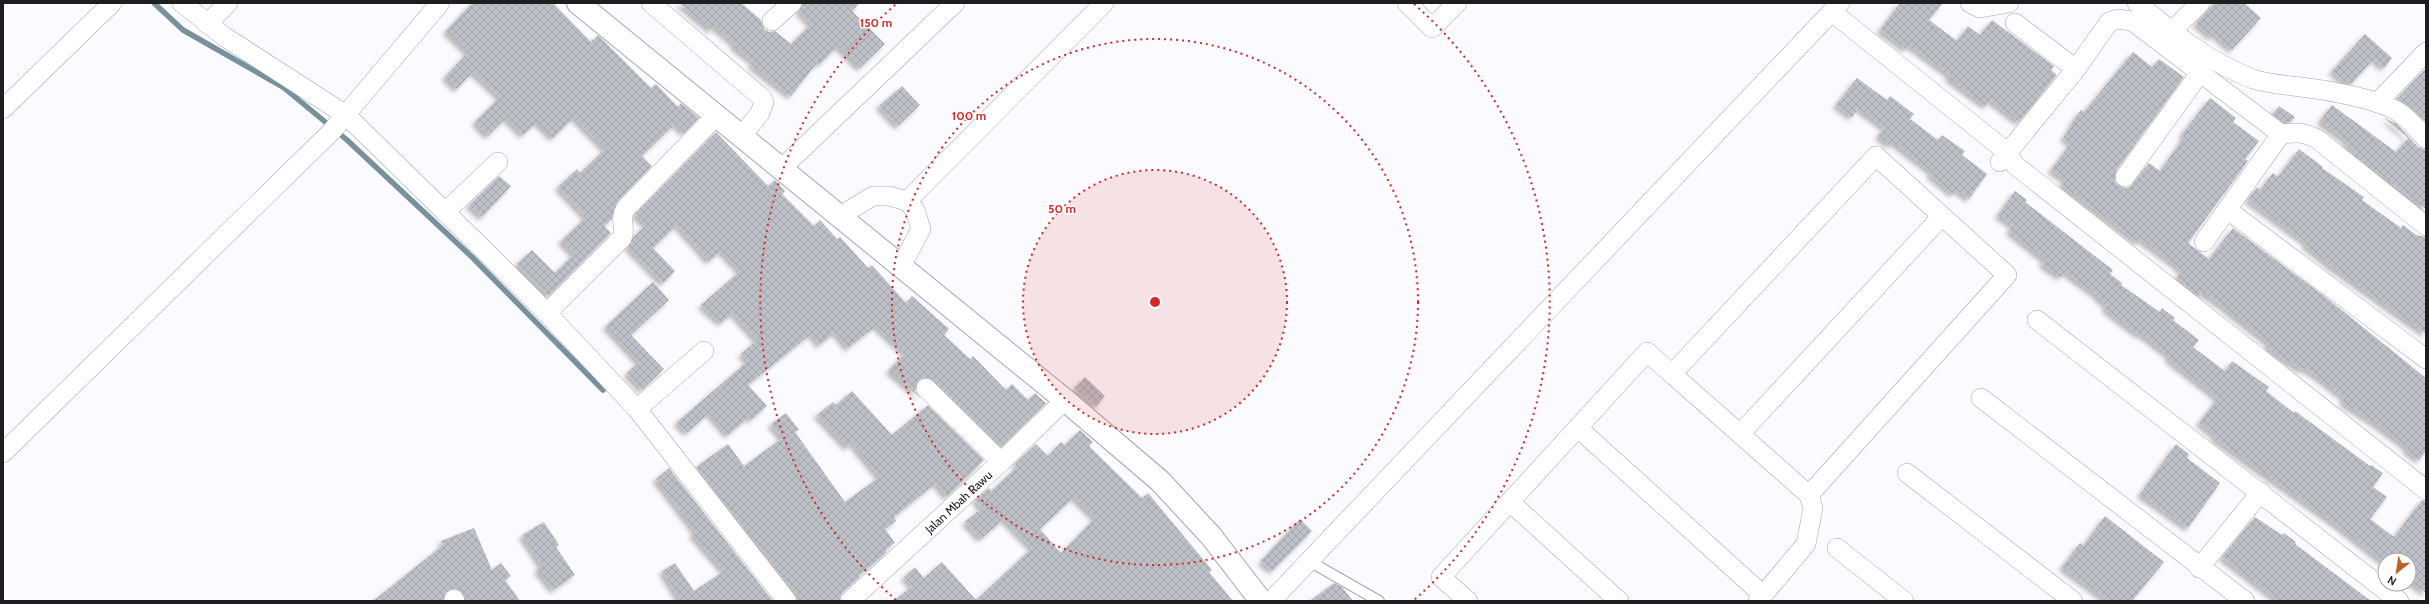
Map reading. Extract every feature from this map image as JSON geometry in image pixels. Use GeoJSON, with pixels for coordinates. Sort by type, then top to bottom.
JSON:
{"type":"FeatureCollection","features":[{"type":"Feature","properties":{"kind":"street"},"geometry":{"type":"LineString","coordinates":[[3,109],[112,3]]}},
{"type":"Feature","properties":{"kind":"street"},"geometry":{"type":"LineString","coordinates":[[182,3],[207,24],[339,123],[445,212],[547,313],[637,409],[787,601]]}},
{"type":"Feature","properties":{"kind":"street"},"geometry":{"type":"LineString","coordinates":[[207,24],[228,3]]}},
{"type":"Feature","properties":{"kind":"street"},"geometry":{"type":"LineString","coordinates":[[3,453],[339,123],[440,3]]}},
{"type":"Feature","properties":{"kind":"street"},"geometry":{"type":"LineString","coordinates":[[578,3],[1065,400],[1160,481],[1211,536],[1261,601]]}},
{"type":"Feature","properties":{"kind":"street"},"geometry":{"type":"LineString","coordinates":[[651,3],[762,98],[764,102],[760,113],[741,137]]}},
{"type":"Feature","properties":{"kind":"street"},"geometry":{"type":"LineString","coordinates":[[772,21],[792,3]]}},
{"type":"Feature","properties":{"kind":"street"},"geometry":{"type":"LineString","coordinates":[[781,169],[955,3]]}},
{"type":"Feature","properties":{"kind":"street"},"geometry":{"type":"LineString","coordinates":[[907,201],[1104,3]]}},
{"type":"Feature","properties":{"kind":"street"},"geometry":{"type":"LineString","coordinates":[[1407,3],[1432,28],[1457,3]]}},
{"type":"Feature","properties":{"kind":"street"},"geometry":{"type":"LineString","coordinates":[[1970,3],[1980,8],[2010,3]]}},
{"type":"Feature","properties":{"kind":"street"},"geometry":{"type":"LineString","coordinates":[[2171,32],[2200,3]]}},
{"type":"Feature","properties":{"kind":"street"},"geometry":{"type":"LineString","coordinates":[[2144,5],[2171,32],[2204,53],[2253,79],[2268,83],[2314,89],[2377,103],[2396,110],[2404,116],[2426,139]]}},
{"type":"Feature","properties":{"kind":"street"},"geometry":{"type":"LineString","coordinates":[[1271,601],[1833,12],[2007,160],[2424,483]]}},
{"type":"Feature","properties":{"kind":"street"},"geometry":{"type":"LineString","coordinates":[[2007,160],[2076,69],[2109,22],[2118,19],[2132,21],[2281,134],[2305,133],[2316,139],[2426,226]]}},
{"type":"Feature","properties":{"kind":"street"},"geometry":{"type":"LineString","coordinates":[[2015,23],[2076,69]]}},
{"type":"Feature","properties":{"kind":"street"},"geometry":{"type":"LineString","coordinates":[[2377,103],[2426,52]]}},
{"type":"Feature","properties":{"kind":"street"},"geometry":{"type":"LineString","coordinates":[[2125,176],[2200,73]]}},
{"type":"Feature","properties":{"kind":"street"},"geometry":{"type":"LineString","coordinates":[[547,313],[622,238],[624,233],[621,219],[626,208],[716,116]]}},
{"type":"Feature","properties":{"kind":"street"},"geometry":{"type":"LineString","coordinates":[[2204,242],[2281,134]]}},
{"type":"Feature","properties":{"kind":"street"},"geometry":{"type":"LineString","coordinates":[[1672,374],[1876,156],[2007,275],[1809,495]]}},
{"type":"Feature","properties":{"kind":"street"},"geometry":{"type":"LineString","coordinates":[[445,212],[498,162]]}},
{"type":"Feature","properties":{"kind":"street"},"geometry":{"type":"LineString","coordinates":[[840,216],[872,196],[889,196],[907,201],[915,210],[921,229],[901,266]]}},
{"type":"Feature","properties":{"kind":"street"},"geometry":{"type":"LineString","coordinates":[[2228,210],[2426,359]]}},
{"type":"Feature","properties":{"kind":"street"},"geometry":{"type":"LineString","coordinates":[[1740,434],[1942,216]]}},
{"type":"Feature","properties":{"kind":"street"},"geometry":{"type":"LineString","coordinates":[[2037,320],[2261,492],[2399,601]]}},
{"type":"Feature","properties":{"kind":"street"},"geometry":{"type":"LineString","coordinates":[[637,409],[704,351]]}},
{"type":"Feature","properties":{"kind":"street"},"geometry":{"type":"LineString","coordinates":[[1468,601],[1441,577],[1647,352],[1809,495],[1813,508],[1806,544],[1760,598],[1578,428]]}},
{"type":"Feature","properties":{"kind":"street"},"geometry":{"type":"LineString","coordinates":[[926,388],[1001,462]]}},
{"type":"Feature","properties":{"kind":"street"},"geometry":{"type":"LineString","coordinates":[[1981,398],[2199,568],[2244,601]]}},
{"type":"Feature","properties":{"kind":"street","name":"Jalan Mbah Rawu"},"geometry":{"type":"LineString","coordinates":[[850,601],[1001,462],[1065,400]]}},
{"type":"Feature","properties":{"kind":"street"},"geometry":{"type":"LineString","coordinates":[[1907,473],[2073,601]]}},
{"type":"Feature","properties":{"kind":"street"},"geometry":{"type":"LineString","coordinates":[[2199,568],[2261,492]]}},
{"type":"Feature","properties":{"kind":"street"},"geometry":{"type":"LineString","coordinates":[[1510,502],[1620,601]]}},
{"type":"Feature","properties":{"kind":"street"},"geometry":{"type":"LineString","coordinates":[[1837,548],[1904,601]]}},
{"type":"Feature","properties":{"kind":"lane"},"geometry":{"type":"LineString","coordinates":[[1309,562],[1379,601]]}},
{"type":"Feature","properties":{"kind":"building"},"geometry":{"type":"Polygon","coordinates":[[[472,3],[553,3],[591,42],[598,35],[651,88],[656,84],[678,107],[681,103],[699,118],[684,133],[675,124],[642,156],[652,166],[617,202],[612,219],[604,226],[611,233],[549,296],[517,264],[532,250],[555,273],[574,254],[561,241],[586,217],[558,187],[577,169],[580,173],[605,149],[574,117],[553,138],[537,122],[523,135],[506,118],[488,136],[475,122],[500,97],[473,72],[457,89],[445,77],[468,52],[446,31],[472,3]]]}},
{"type":"Feature","properties":{"kind":"building"},"geometry":{"type":"Polygon","coordinates":[[[679,3],[741,3],[761,20],[764,29],[769,32],[775,31],[791,44],[811,24],[799,11],[803,3],[860,3],[852,11],[885,44],[860,68],[838,46],[819,65],[817,63],[791,96],[751,65],[754,62],[733,46],[735,44],[714,26],[711,30],[679,3]]]}},
{"type":"Feature","properties":{"kind":"building"},"geometry":{"type":"Polygon","coordinates":[[[1900,3],[1943,3],[1929,20],[1957,41],[1968,26],[1980,35],[1992,20],[2054,66],[2051,70],[2057,75],[2019,122],[1990,100],[1986,106],[1948,78],[1950,75],[1909,45],[1906,49],[1880,30],[1900,3]]]}},
{"type":"Feature","properties":{"kind":"building"},"geometry":{"type":"Polygon","coordinates":[[[2214,3],[2244,3],[2261,18],[2232,50],[2214,34],[2211,37],[2196,23],[2214,3]]]}},
{"type":"Feature","properties":{"kind":"building"},"geometry":{"type":"Polygon","coordinates":[[[2365,34],[2392,58],[2384,68],[2374,59],[2351,84],[2346,83],[2332,71],[2365,34]]]}},
{"type":"Feature","properties":{"kind":"building"},"geometry":{"type":"Polygon","coordinates":[[[2133,52],[2152,67],[2159,59],[2184,77],[2116,171],[2115,182],[2124,188],[2130,187],[2149,163],[2160,171],[2184,136],[2182,134],[2210,98],[2236,118],[2233,122],[2259,141],[2245,159],[2248,161],[2188,243],[2209,259],[2233,228],[2323,295],[2426,378],[2426,451],[2419,460],[2406,450],[2408,448],[2379,426],[2342,402],[2345,398],[2315,375],[2303,368],[2301,370],[2290,362],[2289,363],[2267,347],[2269,343],[2217,302],[2202,292],[2199,296],[2177,278],[2182,271],[2172,262],[2140,239],[2138,242],[2062,185],[2065,180],[2051,170],[2071,143],[2063,138],[2072,125],[2071,124],[2081,110],[2084,112],[2133,52]]]}},
{"type":"Feature","properties":{"kind":"building"},"geometry":{"type":"Polygon","coordinates":[[[2426,68],[2426,122],[2411,107],[2397,99],[2426,68]]]}},
{"type":"Feature","properties":{"kind":"building"},"geometry":{"type":"Polygon","coordinates":[[[1857,78],[1887,100],[1890,96],[1914,114],[1910,119],[1938,140],[1942,135],[1965,151],[1962,155],[1987,174],[1969,199],[1957,190],[1953,194],[1930,175],[1932,172],[1893,142],[1890,145],[1878,136],[1885,128],[1858,108],[1852,117],[1836,105],[1857,78]]]}},
{"type":"Feature","properties":{"kind":"building"},"geometry":{"type":"Polygon","coordinates":[[[902,86],[920,105],[898,126],[879,106],[902,86]]]}},
{"type":"Feature","properties":{"kind":"building"},"geometry":{"type":"Polygon","coordinates":[[[2332,105],[2396,152],[2408,138],[2383,117],[2397,124],[2418,147],[2426,150],[2426,209],[2354,155],[2356,152],[2346,145],[2348,142],[2320,121],[2332,105]]]}},
{"type":"Feature","properties":{"kind":"building"},"geometry":{"type":"Polygon","coordinates":[[[2279,106],[2295,117],[2291,122],[2284,123],[2273,114],[2279,106]]]}},
{"type":"Feature","properties":{"kind":"building"},"geometry":{"type":"Polygon","coordinates":[[[716,132],[768,186],[775,180],[785,191],[782,194],[814,226],[820,220],[837,239],[840,237],[868,268],[872,265],[906,303],[912,296],[949,329],[944,335],[970,359],[973,356],[1006,390],[1012,384],[1028,400],[1035,393],[1046,403],[1001,447],[933,380],[923,377],[918,381],[915,391],[921,399],[889,370],[905,353],[876,326],[848,348],[835,332],[820,345],[811,334],[748,385],[767,406],[751,420],[749,417],[728,435],[709,413],[687,433],[677,422],[748,361],[741,354],[757,340],[733,313],[721,323],[701,305],[740,271],[721,251],[709,261],[677,225],[653,248],[675,271],[663,283],[628,247],[634,236],[646,225],[635,214],[716,132]]]}},
{"type":"Feature","properties":{"kind":"building"},"geometry":{"type":"Polygon","coordinates":[[[2299,149],[2323,167],[2322,168],[2364,197],[2362,200],[2401,228],[2403,225],[2416,235],[2426,237],[2426,334],[2331,266],[2305,245],[2307,243],[2248,200],[2257,187],[2260,190],[2273,173],[2278,177],[2299,149]]]}},
{"type":"Feature","properties":{"kind":"building"},"geometry":{"type":"Polygon","coordinates":[[[499,176],[511,186],[482,217],[469,205],[499,176]]]}},
{"type":"Feature","properties":{"kind":"building"},"geometry":{"type":"Polygon","coordinates":[[[2015,191],[2027,200],[2025,202],[2113,270],[2110,274],[2122,283],[2121,285],[2160,312],[2162,308],[2175,318],[2173,320],[2199,340],[2193,347],[2225,371],[2232,361],[2269,387],[2266,391],[2294,413],[2295,411],[2370,466],[2371,465],[2383,473],[2373,487],[2387,497],[2370,519],[2394,537],[2422,500],[2426,501],[2426,593],[2417,587],[2417,552],[2377,552],[2377,557],[2337,525],[2214,438],[2216,436],[2199,423],[2218,398],[2168,359],[2170,356],[2105,309],[2107,305],[2098,298],[2099,297],[2065,272],[2061,277],[2042,264],[2045,260],[2009,231],[2013,226],[1998,215],[2015,191]]]}},
{"type":"Feature","properties":{"kind":"building"},"geometry":{"type":"Polygon","coordinates":[[[653,282],[669,300],[631,335],[664,369],[642,390],[627,373],[639,362],[606,326],[653,282]]]}},
{"type":"Feature","properties":{"kind":"building"},"geometry":{"type":"Polygon","coordinates":[[[1085,377],[1105,396],[1096,407],[1075,388],[1085,377]]]}},
{"type":"Feature","properties":{"kind":"building"},"geometry":{"type":"Polygon","coordinates":[[[852,391],[892,435],[928,405],[984,460],[947,497],[936,483],[894,517],[896,521],[885,529],[895,543],[885,550],[887,552],[859,575],[860,577],[842,593],[839,601],[798,601],[796,594],[696,467],[728,444],[744,466],[782,438],[771,424],[786,413],[799,430],[795,432],[845,502],[878,478],[878,475],[852,443],[847,447],[817,415],[833,402],[836,405],[852,391]]]}},
{"type":"Feature","properties":{"kind":"building"},"geometry":{"type":"Polygon","coordinates":[[[1080,430],[1093,442],[1089,446],[1142,498],[1148,493],[1212,570],[1209,572],[1233,601],[894,601],[912,586],[904,577],[915,567],[924,578],[942,562],[976,600],[1032,548],[1004,519],[981,539],[965,522],[982,508],[975,500],[989,488],[991,491],[1017,467],[1015,464],[1036,444],[1048,456],[1061,442],[1065,445],[1080,430]],[[1074,497],[1040,529],[1061,553],[1095,518],[1074,497]]]}},
{"type":"Feature","properties":{"kind":"building"},"geometry":{"type":"Polygon","coordinates":[[[2176,444],[2189,454],[2187,458],[2220,483],[2188,528],[2140,494],[2176,444]]]}},
{"type":"Feature","properties":{"kind":"building"},"geometry":{"type":"Polygon","coordinates":[[[669,468],[773,601],[678,601],[680,600],[662,571],[675,563],[694,591],[724,571],[692,534],[696,532],[656,479],[669,468]]]}},
{"type":"Feature","properties":{"kind":"building"},"geometry":{"type":"Polygon","coordinates":[[[2105,516],[2164,562],[2132,601],[2108,601],[2062,567],[2080,543],[2083,546],[2105,516]]]}},
{"type":"Feature","properties":{"kind":"building"},"geometry":{"type":"Polygon","coordinates":[[[2255,517],[2282,535],[2284,533],[2296,542],[2295,544],[2371,601],[2279,601],[2222,557],[2255,517]]]}},
{"type":"Feature","properties":{"kind":"building"},"geometry":{"type":"Polygon","coordinates":[[[1300,519],[1312,531],[1272,571],[1261,561],[1300,519]]]}},
{"type":"Feature","properties":{"kind":"building"},"geometry":{"type":"Polygon","coordinates":[[[544,522],[559,545],[556,547],[575,575],[553,590],[537,569],[542,566],[522,535],[544,522]]]}},
{"type":"Feature","properties":{"kind":"building"},"geometry":{"type":"Polygon","coordinates":[[[474,528],[492,570],[501,563],[511,576],[505,580],[520,601],[466,601],[460,590],[454,588],[445,593],[444,601],[373,601],[443,545],[441,541],[474,528]]]}},
{"type":"Feature","properties":{"kind":"building"},"geometry":{"type":"Polygon","coordinates":[[[1334,583],[1342,587],[1353,601],[1310,601],[1334,583]]]}},
{"type":"Feature","properties":{"kind":"waterway"},"geometry":{"type":"LineString","coordinates":[[154,3],[183,30],[283,87],[347,140],[472,257],[603,390]]}}]}
